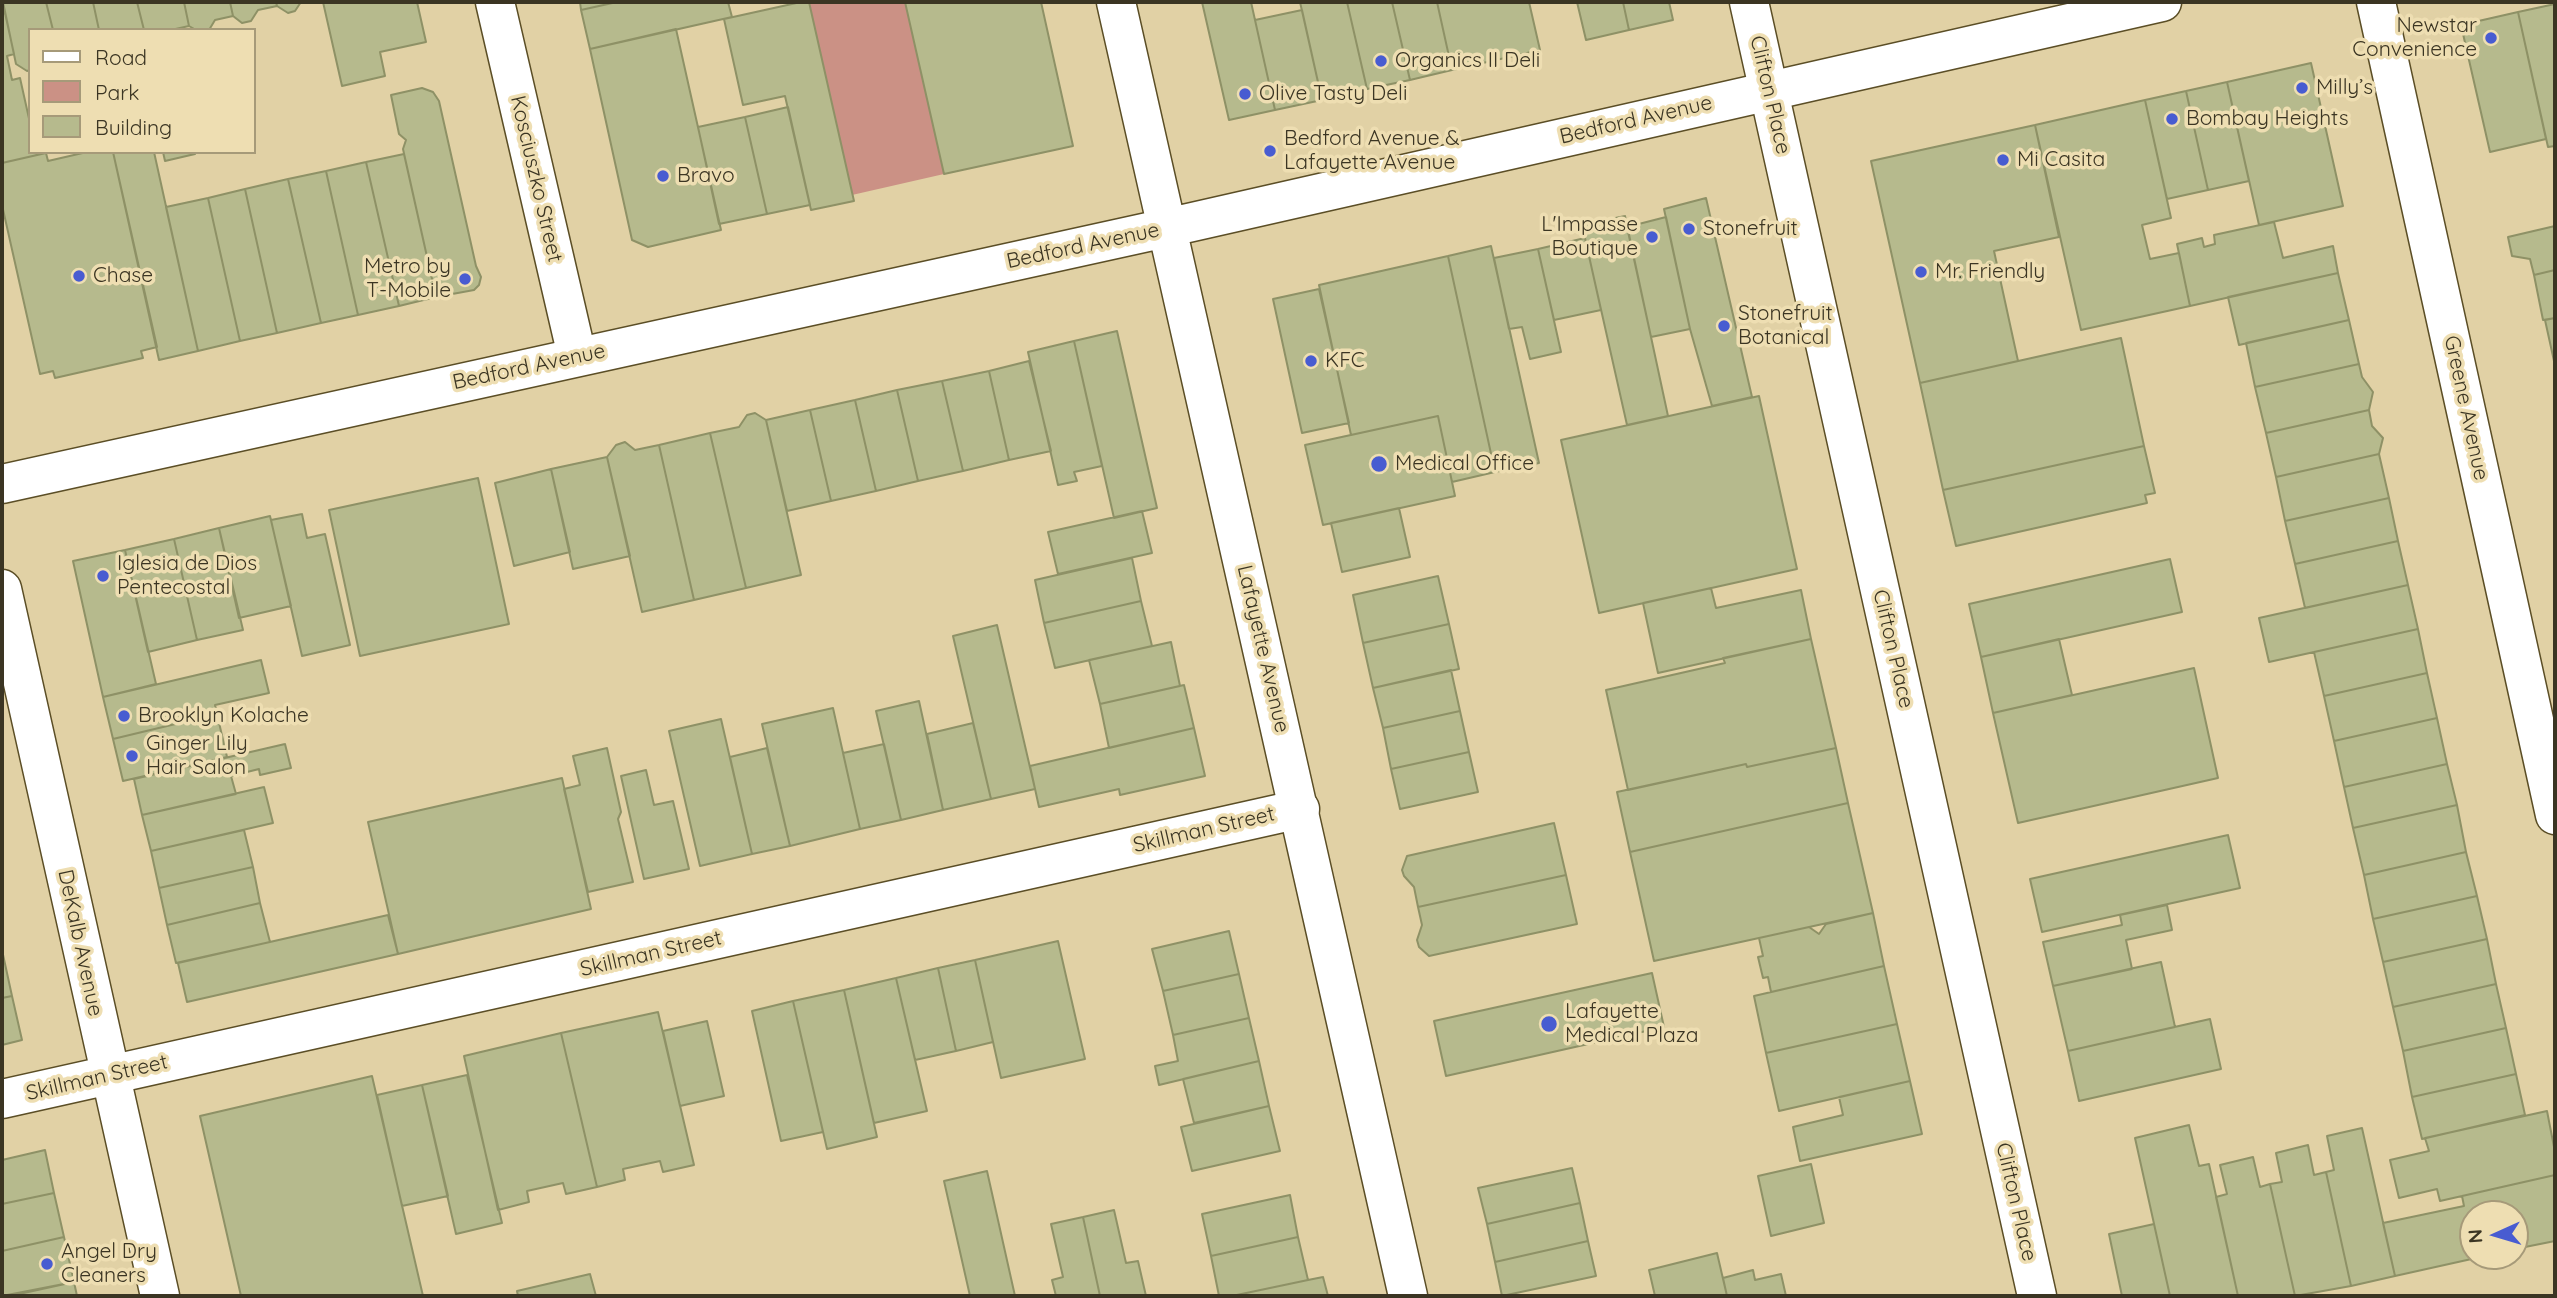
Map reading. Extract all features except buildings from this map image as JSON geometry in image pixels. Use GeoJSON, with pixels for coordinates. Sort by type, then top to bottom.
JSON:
{"type":"FeatureCollection","features":[{"type":"Feature","properties":{"kind":"main road","name":"Kosciuszko Street"},"geometry":{"type":"LineString","coordinates":[[495,2],[577,356]]}},
{"type":"Feature","properties":{"kind":"main road","name":"Lafayette Avenue"},"geometry":{"type":"LineString","coordinates":[[1116,2],[1408,1296]]}},
{"type":"Feature","properties":{"kind":"main road","name":"Clifton Place"},"geometry":{"type":"LineString","coordinates":[[1749,2],[2037,1296]]}},
{"type":"Feature","properties":{"kind":"main road","name":"Bedford Avenue"},"geometry":{"type":"LineString","coordinates":[[2,484],[1166,228],[2162,2]]}},
{"type":"Feature","properties":{"kind":"main road","name":"Greene Avenue"},"geometry":{"type":"LineString","coordinates":[[2376,2],[2555,815]]}},
{"type":"Feature","properties":{"kind":"main road","name":"DeKalb Avenue"},"geometry":{"type":"LineString","coordinates":[[2,589],[160,1296]]}},
{"type":"Feature","properties":{"kind":"main road","name":"Skillman Street"},"geometry":{"type":"LineString","coordinates":[[2,1099],[1300,809]]}},
{"type":"Feature","properties":{"kind":"green space"},"geometry":{"type":"Polygon","coordinates":[[[809,2],[905,2],[944,174],[852,195],[809,2]]]}},
{"type":"Feature","properties":{"kind":"place","name":"Newstar Convenience"},"geometry":{"type":"Point","coordinates":[2491,38]}},
{"type":"Feature","properties":{"kind":"place","name":"Organics II Deli"},"geometry":{"type":"Point","coordinates":[1381,61]}},
{"type":"Feature","properties":{"kind":"place","name":"Milly’s"},"geometry":{"type":"Point","coordinates":[2302,88]}},
{"type":"Feature","properties":{"kind":"place","name":"Olive Tasty Deli"},"geometry":{"type":"Point","coordinates":[1245,94]}},
{"type":"Feature","properties":{"kind":"place","name":"Bombay Heights"},"geometry":{"type":"Point","coordinates":[2172,119]}},
{"type":"Feature","properties":{"kind":"place","name":"Bedford Avenue & Lafayette Avenue"},"geometry":{"type":"Point","coordinates":[1270,151]}},
{"type":"Feature","properties":{"kind":"place","name":"Mi Casita"},"geometry":{"type":"Point","coordinates":[2003,160]}},
{"type":"Feature","properties":{"kind":"place","name":"Bravo"},"geometry":{"type":"Point","coordinates":[663,176]}},
{"type":"Feature","properties":{"kind":"place","name":"Stonefruit"},"geometry":{"type":"Point","coordinates":[1689,229]}},
{"type":"Feature","properties":{"kind":"place","name":"L'Impasse Boutique"},"geometry":{"type":"Point","coordinates":[1652,237]}},
{"type":"Feature","properties":{"kind":"place","name":"Mr. Friendly"},"geometry":{"type":"Point","coordinates":[1921,272]}},
{"type":"Feature","properties":{"kind":"place","name":"Chase"},"geometry":{"type":"Point","coordinates":[79,276]}},
{"type":"Feature","properties":{"kind":"place","name":"Metro by T-Mobile"},"geometry":{"type":"Point","coordinates":[465,279]}},
{"type":"Feature","properties":{"kind":"place","name":"Stonefruit Botanical"},"geometry":{"type":"Point","coordinates":[1724,326]}},
{"type":"Feature","properties":{"kind":"place","name":"KFC"},"geometry":{"type":"Point","coordinates":[1311,361]}},
{"type":"Feature","properties":{"kind":"place","name":"Medical Office"},"geometry":{"type":"Point","coordinates":[1379,464]}},
{"type":"Feature","properties":{"kind":"place","name":"Iglesia de Dios Pentecostal"},"geometry":{"type":"Point","coordinates":[103,576]}},
{"type":"Feature","properties":{"kind":"place","name":"Brooklyn Kolache"},"geometry":{"type":"Point","coordinates":[124,716]}},
{"type":"Feature","properties":{"kind":"place","name":"Ginger Lily Hair Salon"},"geometry":{"type":"Point","coordinates":[132,756]}},
{"type":"Feature","properties":{"kind":"place","name":"Lafayette Medical Plaza"},"geometry":{"type":"Point","coordinates":[1549,1024]}},
{"type":"Feature","properties":{"kind":"place","name":"Angel Dry Cleaners"},"geometry":{"type":"Point","coordinates":[47,1264]}}]}
